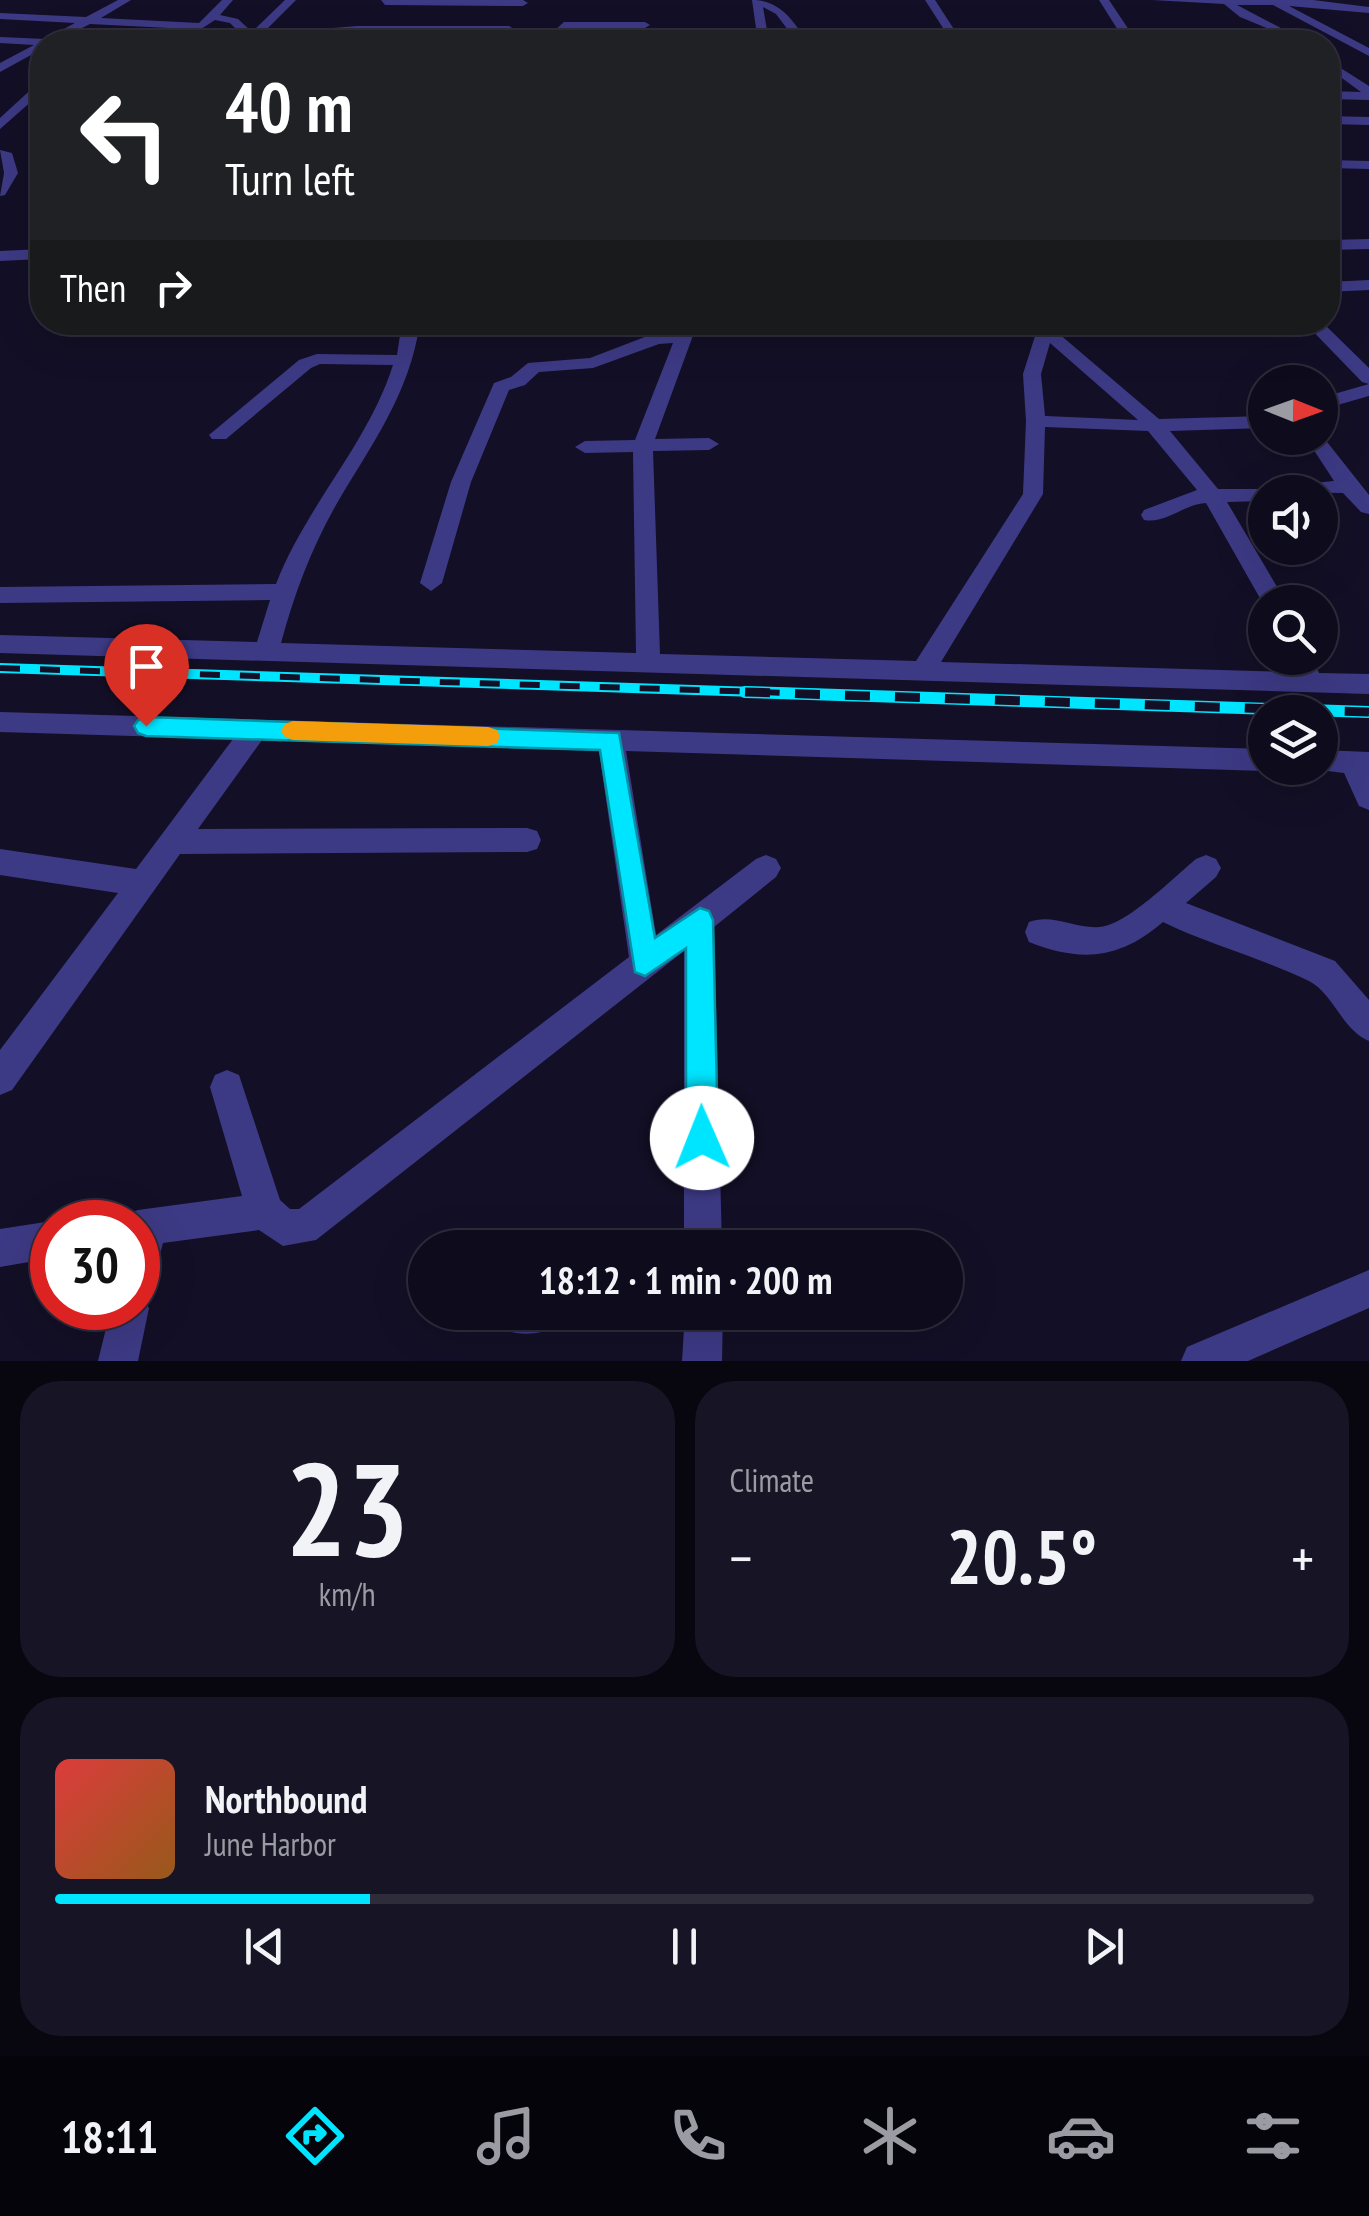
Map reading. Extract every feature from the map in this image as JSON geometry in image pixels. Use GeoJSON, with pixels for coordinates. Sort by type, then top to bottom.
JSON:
{"type":"FeatureCollection","features":[{"type":"Feature","properties":{"kind":"street"},"geometry":{"type":"LineString","coordinates":[[70,30],[126,0]]}},
{"type":"Feature","properties":{"kind":"street"},"geometry":{"type":"LineString","coordinates":[[196,30],[215,17],[228,0]]}},
{"type":"Feature","properties":{"kind":"street"},"geometry":{"type":"LineString","coordinates":[[264,30],[290,0]]}},
{"type":"Feature","properties":{"kind":"street"},"geometry":{"type":"LineString","coordinates":[[758,0],[762,30]]}},
{"type":"Feature","properties":{"kind":"street"},"geometry":{"type":"LineString","coordinates":[[758,0],[780,12],[793,30]]}},
{"type":"Feature","properties":{"kind":"street"},"geometry":{"type":"LineString","coordinates":[[930,0],[949,30]]}},
{"type":"Feature","properties":{"kind":"street"},"geometry":{"type":"LineString","coordinates":[[1104,0],[1123,30]]}},
{"type":"Feature","properties":{"kind":"street"},"geometry":{"type":"LineString","coordinates":[[1157,0],[1322,4],[1369,11]]}},
{"type":"Feature","properties":{"kind":"street"},"geometry":{"type":"LineString","coordinates":[[409,27],[428,1]]}},
{"type":"Feature","properties":{"kind":"street"},"geometry":{"type":"LineString","coordinates":[[364,30],[509,29],[524,2],[385,2]]}},
{"type":"Feature","properties":{"kind":"street"},"geometry":{"type":"LineString","coordinates":[[1191,2],[1203,14]]}},
{"type":"Feature","properties":{"kind":"street"},"geometry":{"type":"LineString","coordinates":[[1228,2],[1244,15],[1275,30]]}},
{"type":"Feature","properties":{"kind":"street"},"geometry":{"type":"LineString","coordinates":[[1276,3],[1326,30]]}},
{"type":"Feature","properties":{"kind":"street"},"geometry":{"type":"LineString","coordinates":[[0,16],[203,26]]}},
{"type":"Feature","properties":{"kind":"street"},"geometry":{"type":"LineString","coordinates":[[215,17],[234,21],[248,30]]}},
{"type":"Feature","properties":{"kind":"street"},"geometry":{"type":"LineString","coordinates":[[559,30],[564,25],[645,26]]}},
{"type":"Feature","properties":{"kind":"street"},"geometry":{"type":"LineString","coordinates":[[1340,37],[1369,53]]}},
{"type":"Feature","properties":{"kind":"street"},"geometry":{"type":"LineString","coordinates":[[0,40],[30,42]]}},
{"type":"Feature","properties":{"kind":"street"},"geometry":{"type":"LineString","coordinates":[[4,64],[30,51]]}},
{"type":"Feature","properties":{"kind":"street"},"geometry":{"type":"LineString","coordinates":[[1340,70],[1368,92]]}},
{"type":"Feature","properties":{"kind":"street"},"geometry":{"type":"LineString","coordinates":[[19,82],[30,82]]}},
{"type":"Feature","properties":{"kind":"street"},"geometry":{"type":"LineString","coordinates":[[1340,94],[1368,92]]}},
{"type":"Feature","properties":{"kind":"street"},"geometry":{"type":"LineString","coordinates":[[0,125],[30,94]]}},
{"type":"Feature","properties":{"kind":"street"},"geometry":{"type":"LineString","coordinates":[[1340,120],[1369,121]]}},
{"type":"Feature","properties":{"kind":"street"},"geometry":{"type":"LineString","coordinates":[[0,154],[7,156],[11,173],[0,192]]}},
{"type":"Feature","properties":{"kind":"street"},"geometry":{"type":"LineString","coordinates":[[1340,164],[1369,165]]}},
{"type":"Feature","properties":{"kind":"street"},"geometry":{"type":"LineString","coordinates":[[1340,245],[1369,244]]}},
{"type":"Feature","properties":{"kind":"street"},"geometry":{"type":"LineString","coordinates":[[0,256],[30,254]]}},
{"type":"Feature","properties":{"kind":"street"},"geometry":{"type":"LineString","coordinates":[[1340,286],[1369,285]]}},
{"type":"Feature","properties":{"kind":"street"},"geometry":{"type":"LineString","coordinates":[[267,652],[283,592],[312,529],[395,389],[409,335]]}},
{"type":"Feature","properties":{"kind":"street"},"geometry":{"type":"LineString","coordinates":[[431,583],[461,482],[501,387],[518,381],[534,367],[593,363],[670,335]]}},
{"type":"Feature","properties":{"kind":"street"},"geometry":{"type":"LineString","coordinates":[[648,663],[643,445],[686,335]]}},
{"type":"Feature","properties":{"kind":"street"},"geometry":{"type":"LineString","coordinates":[[923,671],[1033,494],[1036,421],[1032,374],[1036,335]]}},
{"type":"Feature","properties":{"kind":"street"},"geometry":{"type":"LineString","coordinates":[[1047,335],[1159,426],[1216,497],[1266,585]]}},
{"type":"Feature","properties":{"kind":"street"},"geometry":{"type":"LineString","coordinates":[[1325,335],[1369,378]]}},
{"type":"Feature","properties":{"kind":"street"},"geometry":{"type":"LineString","coordinates":[[219,435],[305,364],[317,359],[403,360]]}},
{"type":"Feature","properties":{"kind":"street"},"geometry":{"type":"LineString","coordinates":[[1338,399],[1369,390]]}},
{"type":"Feature","properties":{"kind":"street"},"geometry":{"type":"LineString","coordinates":[[1036,421],[1159,426],[1248,423]]}},
{"type":"Feature","properties":{"kind":"street"},"geometry":{"type":"LineString","coordinates":[[585,447],[709,444]]}},
{"type":"Feature","properties":{"kind":"street"},"geometry":{"type":"LineString","coordinates":[[1327,455],[1348,486],[1369,507]]}},
{"type":"Feature","properties":{"kind":"street"},"geometry":{"type":"LineString","coordinates":[[1338,487],[1348,486]]}},
{"type":"Feature","properties":{"kind":"street"},"geometry":{"type":"LineString","coordinates":[[1152,515],[1192,497],[1248,495]]}},
{"type":"Feature","properties":{"kind":"street"},"geometry":{"type":"LineString","coordinates":[[0,595],[283,592]]}},
{"type":"Feature","properties":{"kind":"street"},"geometry":{"type":"LineString","coordinates":[[0,644],[1369,684]]}},
{"type":"Feature","properties":{"kind":"street"},"geometry":{"type":"LineString","coordinates":[[1308,675],[1311,682]]}},
{"type":"Feature","properties":{"kind":"street"},"geometry":{"type":"LineString","coordinates":[[0,722],[1248,759]]}},
{"type":"Feature","properties":{"kind":"street"},"geometry":{"type":"LineString","coordinates":[[0,1078],[255,730]]}},
{"type":"Feature","properties":{"kind":"street"},"geometry":{"type":"LineString","coordinates":[[610,740],[645,963]]}},
{"type":"Feature","properties":{"kind":"street"},"geometry":{"type":"LineString","coordinates":[[1361,762],[1369,798]]}},
{"type":"Feature","properties":{"kind":"street"},"geometry":{"type":"LineString","coordinates":[[173,842],[528,840]]}},
{"type":"Feature","properties":{"kind":"street"},"geometry":{"type":"LineString","coordinates":[[0,862],[143,884]]}},
{"type":"Feature","properties":{"kind":"street"},"geometry":{"type":"LineString","coordinates":[[227,1087],[265,1211],[283,1228],[303,1227],[766,868]]}},
{"type":"Feature","properties":{"kind":"street"},"geometry":{"type":"LineString","coordinates":[[1040,932],[1100,942],[1128,933],[1206,868]]}},
{"type":"Feature","properties":{"kind":"street"},"geometry":{"type":"LineString","coordinates":[[1160,906],[1216,933],[1324,972],[1369,1024]]}},
{"type":"Feature","properties":{"kind":"street"},"geometry":{"type":"LineString","coordinates":[[700,920],[703,1230]]}},
{"type":"Feature","properties":{"kind":"street"},"geometry":{"type":"LineString","coordinates":[[160,1226],[265,1211]]}},
{"type":"Feature","properties":{"kind":"street"},"geometry":{"type":"LineString","coordinates":[[0,1248],[30,1243]]}},
{"type":"Feature","properties":{"kind":"street"},"geometry":{"type":"LineString","coordinates":[[1201,1361],[1369,1288]]}},
{"type":"Feature","properties":{"kind":"street"},"geometry":{"type":"LineString","coordinates":[[118,1361],[125,1330]]}},
{"type":"Feature","properties":{"kind":"street"},"geometry":{"type":"LineString","coordinates":[[702,1361],[703,1330]]}},
{"type":"Feature","properties":{"kind":"railway"},"geometry":{"type":"LineString","coordinates":[[0,668],[823,694]]}},
{"type":"Feature","properties":{"kind":"railway"},"geometry":{"type":"LineString","coordinates":[[745,692],[1369,712]]}},
{"type":"Feature","properties":{"kind":"slow traffic"},"geometry":{"type":"LineString","coordinates":[[293,731],[488,736]]}},
{"type":"Feature","properties":{"kind":"route"},"geometry":{"type":"LineString","coordinates":[[146,726],[610,740],[645,963],[700,920],[702,1138]]}}]}
